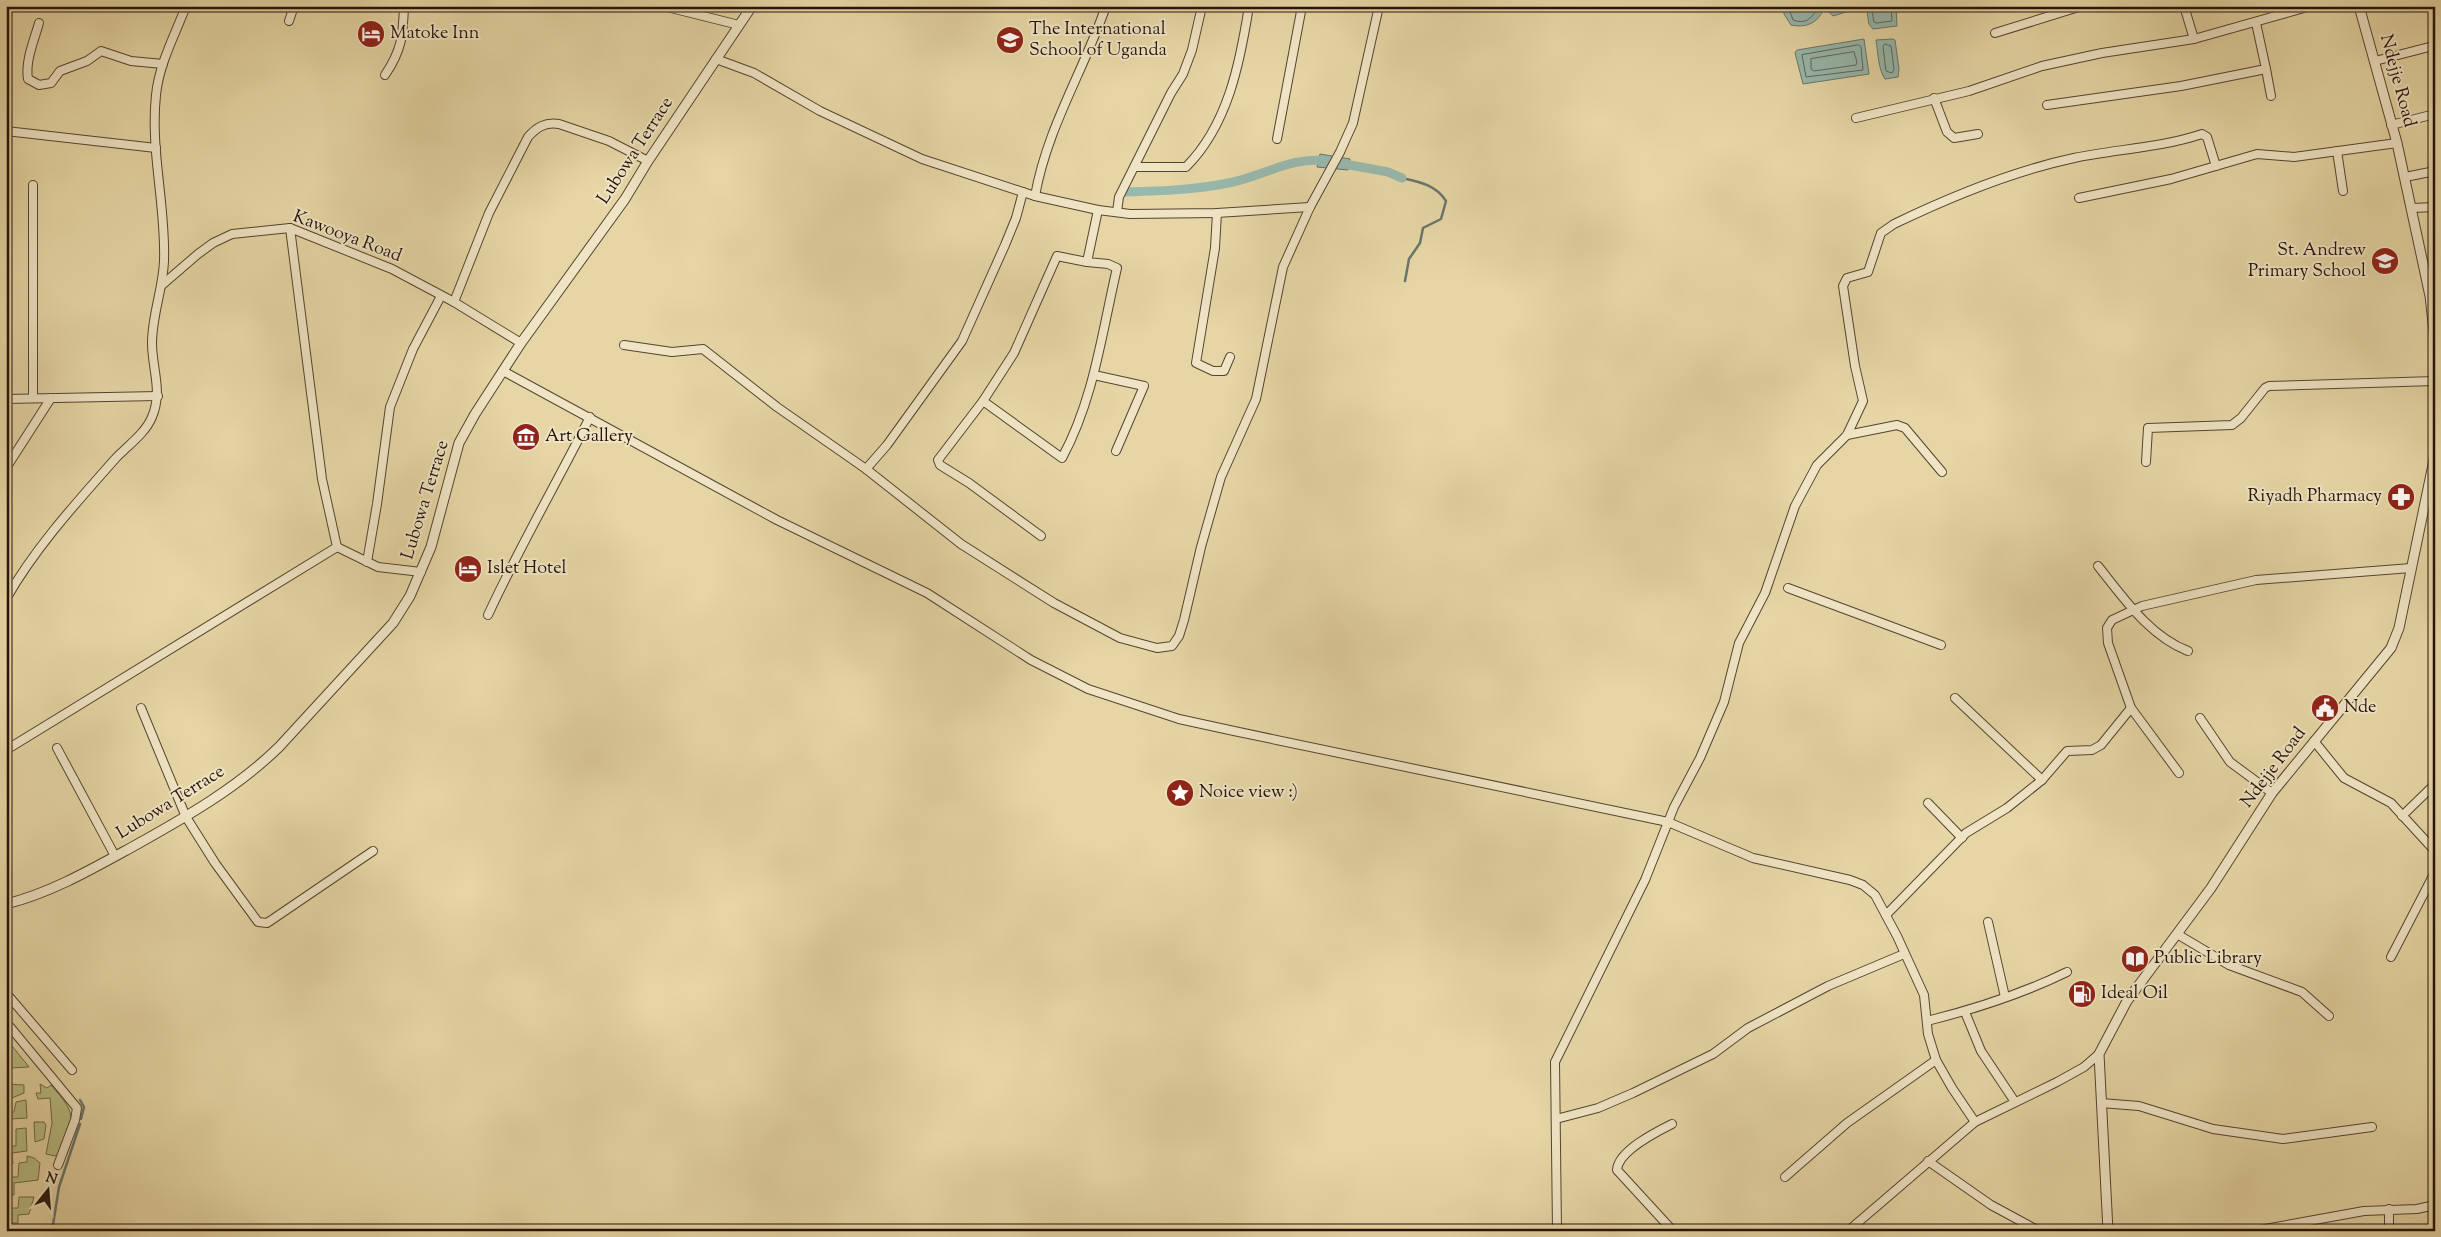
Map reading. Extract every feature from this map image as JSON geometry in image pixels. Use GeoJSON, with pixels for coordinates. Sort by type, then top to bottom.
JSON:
{"type":"FeatureCollection","features":[{"type":"Feature","properties":{"kind":"street"},"geometry":{"type":"LineString","coordinates":[[6,599],[24,567],[115,459],[148,425],[158,396],[152,344],[155,313],[162,286],[163,232],[156,148],[156,96],[163,64],[186,6]]}},
{"type":"Feature","properties":{"kind":"street"},"geometry":{"type":"LineString","coordinates":[[289,21],[294,6]]}},
{"type":"Feature","properties":{"kind":"street"},"geometry":{"type":"LineString","coordinates":[[385,74],[400,51],[403,35],[404,6]]}},
{"type":"Feature","properties":{"kind":"street"},"geometry":{"type":"LineString","coordinates":[[663,6],[739,25]]}},
{"type":"Feature","properties":{"kind":"street","name":"Lubowa Terrace"},"geometry":{"type":"LineString","coordinates":[[6,904],[30,898],[115,856],[186,817],[252,771],[279,747],[393,623],[422,572],[432,546],[459,443],[475,414],[521,343],[593,246],[752,6]]}},
{"type":"Feature","properties":{"kind":"street"},"geometry":{"type":"LineString","coordinates":[[1035,196],[1038,177],[1055,125],[1106,6]]}},
{"type":"Feature","properties":{"kind":"street"},"geometry":{"type":"LineString","coordinates":[[1117,212],[1119,197],[1136,167],[1171,93],[1184,74],[1192,50],[1202,6]]}},
{"type":"Feature","properties":{"kind":"street"},"geometry":{"type":"LineString","coordinates":[[1136,167],[1186,167],[1201,152],[1229,98],[1249,6]]}},
{"type":"Feature","properties":{"kind":"street"},"geometry":{"type":"LineString","coordinates":[[1278,139],[1302,6]]}},
{"type":"Feature","properties":{"kind":"street"},"geometry":{"type":"LineString","coordinates":[[624,346],[672,352],[703,349],[777,406],[866,469],[961,544],[1089,623],[1120,638],[1157,648],[1172,646],[1179,636],[1184,620],[1201,548],[1221,477],[1256,399],[1283,267],[1310,207],[1340,152],[1353,123],[1380,6]]}},
{"type":"Feature","properties":{"kind":"street"},"geometry":{"type":"LineString","coordinates":[[1995,33],[2082,6]]}},
{"type":"Feature","properties":{"kind":"street"},"geometry":{"type":"LineString","coordinates":[[2184,6],[2194,39]]}},
{"type":"Feature","properties":{"kind":"street"},"geometry":{"type":"LineString","coordinates":[[1856,118],[1970,91],[2042,66],[2194,39],[2311,6]]}},
{"type":"Feature","properties":{"kind":"street","name":"Ndejje Road"},"geometry":{"type":"LineString","coordinates":[[2359,6],[2430,273],[2435,341]]}},
{"type":"Feature","properties":{"kind":"street"},"geometry":{"type":"LineString","coordinates":[[2256,23],[2271,96]]}},
{"type":"Feature","properties":{"kind":"street"},"geometry":{"type":"LineString","coordinates":[[39,24],[27,65],[27,73],[28,80],[39,85],[52,83],[60,71],[86,62],[101,51],[131,61],[163,64]]}},
{"type":"Feature","properties":{"kind":"street"},"geometry":{"type":"LineString","coordinates":[[2375,62],[2433,46]]}},
{"type":"Feature","properties":{"kind":"street"},"geometry":{"type":"LineString","coordinates":[[716,59],[754,73],[820,111],[922,159],[1035,196],[1098,210],[1130,214],[1217,213],[1310,207]]}},
{"type":"Feature","properties":{"kind":"street"},"geometry":{"type":"LineString","coordinates":[[2047,105],[2181,86],[2266,68]]}},
{"type":"Feature","properties":{"kind":"street"},"geometry":{"type":"LineString","coordinates":[[1934,98],[1947,132],[1954,138],[1978,134]]}},
{"type":"Feature","properties":{"kind":"street"},"geometry":{"type":"LineString","coordinates":[[2391,125],[2435,114]]}},
{"type":"Feature","properties":{"kind":"street"},"geometry":{"type":"LineString","coordinates":[[454,302],[489,213],[528,137],[534,130],[541,125],[559,124],[608,141],[648,161]]}},
{"type":"Feature","properties":{"kind":"street"},"geometry":{"type":"LineString","coordinates":[[6,131],[156,148]]}},
{"type":"Feature","properties":{"kind":"street"},"geometry":{"type":"LineString","coordinates":[[1557,1231],[1555,1062],[1645,880],[1668,822],[1700,758],[1724,702],[1739,643],[1764,593],[1795,506],[1817,465],[1847,435],[1863,401],[1855,366],[1843,286],[1847,278],[1868,272],[1879,238],[1885,230],[1903,219],[2006,178],[2077,157],[2162,145],[2205,134],[2216,166]]}},
{"type":"Feature","properties":{"kind":"street"},"geometry":{"type":"LineString","coordinates":[[2079,198],[2216,166],[2257,154],[2287,157],[2397,144]]}},
{"type":"Feature","properties":{"kind":"street"},"geometry":{"type":"LineString","coordinates":[[2337,151],[2343,191]]}},
{"type":"Feature","properties":{"kind":"street"},"geometry":{"type":"LineString","coordinates":[[2405,177],[2435,170]]}},
{"type":"Feature","properties":{"kind":"street"},"geometry":{"type":"LineString","coordinates":[[33,185],[33,398]]}},
{"type":"Feature","properties":{"kind":"street"},"geometry":{"type":"LineString","coordinates":[[866,469],[915,407],[962,341],[1002,254],[1016,218],[1023,192]]}},
{"type":"Feature","properties":{"kind":"street"},"geometry":{"type":"LineString","coordinates":[[2412,208],[2435,207]]}},
{"type":"Feature","properties":{"kind":"street"},"geometry":{"type":"LineString","coordinates":[[1087,262],[1098,210]]}},
{"type":"Feature","properties":{"kind":"street"},"geometry":{"type":"LineString","coordinates":[[1217,213],[1215,248],[1196,363],[1213,371],[1224,371],[1230,357]]}},
{"type":"Feature","properties":{"kind":"street"},"geometry":{"type":"LineString","coordinates":[[290,228],[322,479],[337,547]]}},
{"type":"Feature","properties":{"kind":"street","name":"Kawooya Road"},"geometry":{"type":"LineString","coordinates":[[162,286],[198,254],[232,234],[290,228],[392,269],[454,302],[521,343]]}},
{"type":"Feature","properties":{"kind":"street"},"geometry":{"type":"LineString","coordinates":[[983,401],[1044,448],[1062,458],[1077,431],[1094,374],[1117,268],[1108,264],[1057,256],[1014,353],[983,401],[938,460],[940,465],[969,483],[1041,536]]}},
{"type":"Feature","properties":{"kind":"street"},"geometry":{"type":"LineString","coordinates":[[366,562],[377,504],[390,406],[413,349],[441,296]]}},
{"type":"Feature","properties":{"kind":"street"},"geometry":{"type":"LineString","coordinates":[[503,371],[777,520],[927,593],[1031,660],[1088,689],[1179,719],[1668,822],[1753,858],[1850,880],[1863,885],[1875,895],[1924,995],[1928,1034],[1936,1060],[1974,1122]]}},
{"type":"Feature","properties":{"kind":"street"},"geometry":{"type":"LineString","coordinates":[[1094,374],[1144,386],[1116,451]]}},
{"type":"Feature","properties":{"kind":"street"},"geometry":{"type":"LineString","coordinates":[[2146,462],[2148,428],[2232,425],[2241,418],[2265,388],[2273,385],[2435,381]]}},
{"type":"Feature","properties":{"kind":"street"},"geometry":{"type":"LineString","coordinates":[[6,399],[158,396]]}},
{"type":"Feature","properties":{"kind":"street"},"geometry":{"type":"LineString","coordinates":[[6,468],[51,398]]}},
{"type":"Feature","properties":{"kind":"street"},"geometry":{"type":"LineString","coordinates":[[488,615],[515,558],[552,493],[590,417]]}},
{"type":"Feature","properties":{"kind":"street"},"geometry":{"type":"LineString","coordinates":[[1847,435],[1897,425],[1905,428],[1942,472]]}},
{"type":"Feature","properties":{"kind":"street","name":"Ndejje Road"},"geometry":{"type":"LineString","coordinates":[[2099,1054],[2127,1001],[2155,960],[2211,888],[2272,793],[2391,648],[2399,628],[2435,455]]}},
{"type":"Feature","properties":{"kind":"street"},"geometry":{"type":"LineString","coordinates":[[337,547],[378,567],[422,572]]}},
{"type":"Feature","properties":{"kind":"street"},"geometry":{"type":"LineString","coordinates":[[6,750],[337,547]]}},
{"type":"Feature","properties":{"kind":"street"},"geometry":{"type":"LineString","coordinates":[[2098,566],[2133,609],[2167,641],[2188,651]]}},
{"type":"Feature","properties":{"kind":"street"},"geometry":{"type":"LineString","coordinates":[[2179,772],[2131,708],[2121,684],[2107,634],[2109,623],[2112,620],[2133,609],[2256,580],[2411,568]]}},
{"type":"Feature","properties":{"kind":"street"},"geometry":{"type":"LineString","coordinates":[[1788,588],[1941,645]]}},
{"type":"Feature","properties":{"kind":"street"},"geometry":{"type":"LineString","coordinates":[[1954,698],[2042,780]]}},
{"type":"Feature","properties":{"kind":"street"},"geometry":{"type":"LineString","coordinates":[[141,708],[186,817],[215,863],[258,922],[263,923],[274,919],[373,851]]}},
{"type":"Feature","properties":{"kind":"street"},"geometry":{"type":"LineString","coordinates":[[1886,915],[1962,838],[2007,808],[2042,780],[2067,751],[2092,750],[2101,744],[2131,708]]}},
{"type":"Feature","properties":{"kind":"street"},"geometry":{"type":"LineString","coordinates":[[2200,718],[2230,762],[2272,793]]}},
{"type":"Feature","properties":{"kind":"street"},"geometry":{"type":"LineString","coordinates":[[2314,741],[2344,778],[2389,801],[2435,851]]}},
{"type":"Feature","properties":{"kind":"street"},"geometry":{"type":"LineString","coordinates":[[56,748],[115,856]]}},
{"type":"Feature","properties":{"kind":"street"},"geometry":{"type":"LineString","coordinates":[[2402,816],[2435,784]]}},
{"type":"Feature","properties":{"kind":"street"},"geometry":{"type":"LineString","coordinates":[[1928,803],[1962,838]]}},
{"type":"Feature","properties":{"kind":"street"},"geometry":{"type":"LineString","coordinates":[[2391,957],[2435,872]]}},
{"type":"Feature","properties":{"kind":"street"},"geometry":{"type":"LineString","coordinates":[[1988,922],[2006,997]]}},
{"type":"Feature","properties":{"kind":"street"},"geometry":{"type":"LineString","coordinates":[[2177,934],[2230,965],[2302,992],[2329,1016]]}},
{"type":"Feature","properties":{"kind":"street"},"geometry":{"type":"LineString","coordinates":[[1556,1119],[1598,1108],[1660,1080],[1713,1054],[1748,1028],[1828,986],[1904,954]]}},
{"type":"Feature","properties":{"kind":"street"},"geometry":{"type":"LineString","coordinates":[[1927,1021],[1965,1012],[2067,972]]}},
{"type":"Feature","properties":{"kind":"street"},"geometry":{"type":"LineString","coordinates":[[6,993],[72,1070]]}},
{"type":"Feature","properties":{"kind":"street"},"geometry":{"type":"LineString","coordinates":[[1965,1012],[1981,1050],[2016,1102]]}},
{"type":"Feature","properties":{"kind":"street"},"geometry":{"type":"LineString","coordinates":[[6,1022],[77,1108],[75,1120],[58,1165]]}},
{"type":"Feature","properties":{"kind":"street"},"geometry":{"type":"LineString","coordinates":[[1848,1231],[1974,1122],[2077,1071],[2099,1054]]}},
{"type":"Feature","properties":{"kind":"street"},"geometry":{"type":"LineString","coordinates":[[2099,1054],[2108,1230],[2121,1231]]}},
{"type":"Feature","properties":{"kind":"street"},"geometry":{"type":"LineString","coordinates":[[1785,1176],[1847,1123],[1936,1060]]}},
{"type":"Feature","properties":{"kind":"street"},"geometry":{"type":"LineString","coordinates":[[2101,1103],[2139,1106],[2213,1129],[2283,1138],[2372,1127]]}},
{"type":"Feature","properties":{"kind":"street"},"geometry":{"type":"LineString","coordinates":[[1672,1124],[1637,1145],[1618,1164],[1617,1170],[1673,1231]]}},
{"type":"Feature","properties":{"kind":"street"},"geometry":{"type":"LineString","coordinates":[[1928,1161],[1991,1205],[2039,1231]]}},
{"type":"Feature","properties":{"kind":"street"},"geometry":{"type":"LineString","coordinates":[[2254,1231],[2389,1209],[2418,1209],[2435,1205]]}},
{"type":"Feature","properties":{"kind":"street"},"geometry":{"type":"LineString","coordinates":[[2389,1209],[2389,1231]]}},
{"type":"Feature","properties":{"kind":"green space"},"geometry":{"type":"Polygon","coordinates":[[[8,1041],[29,1067],[9,1068],[8,1041]]]}},
{"type":"Feature","properties":{"kind":"green space"},"geometry":{"type":"Polygon","coordinates":[[[6,1084],[24,1085],[24,1093],[12,1098],[6,1098],[6,1084]]]}},
{"type":"Feature","properties":{"kind":"green space"},"geometry":{"type":"Polygon","coordinates":[[[40,1084],[47,1088],[51,1085],[70,1111],[71,1117],[68,1132],[59,1154],[55,1156],[46,1154],[52,1123],[50,1098],[38,1099],[36,1093],[41,1093],[40,1084]]]}},
{"type":"Feature","properties":{"kind":"green space"},"geometry":{"type":"Polygon","coordinates":[[[26,1100],[27,1118],[10,1119],[11,1134],[6,1134],[6,1113],[14,1112],[16,1102],[26,1100]]]}},
{"type":"Feature","properties":{"kind":"green space"},"geometry":{"type":"Polygon","coordinates":[[[34,1122],[44,1122],[46,1125],[44,1139],[35,1142],[34,1122]]]}},
{"type":"Feature","properties":{"kind":"green space"},"geometry":{"type":"Polygon","coordinates":[[[26,1128],[27,1151],[12,1153],[13,1164],[6,1165],[6,1146],[16,1146],[16,1129],[26,1128]]]}},
{"type":"Feature","properties":{"kind":"green space"},"geometry":{"type":"Polygon","coordinates":[[[27,1156],[34,1158],[40,1163],[38,1180],[14,1183],[14,1195],[6,1196],[6,1177],[18,1177],[19,1163],[27,1162],[27,1156]]]}},
{"type":"Feature","properties":{"kind":"green space"},"geometry":{"type":"Polygon","coordinates":[[[19,1197],[34,1197],[29,1214],[18,1215],[18,1223],[6,1223],[6,1208],[18,1208],[19,1197]]]}},
{"type":"Feature","properties":{"kind":"water"},"geometry":{"type":"Polygon","coordinates":[[[1783,6],[1854,6],[1853,10],[1833,16],[1829,12],[1823,11],[1813,22],[1801,26],[1791,25],[1784,14],[1783,6]]]}},
{"type":"Feature","properties":{"kind":"water"},"geometry":{"type":"Polygon","coordinates":[[[1866,6],[1896,6],[1897,26],[1873,29],[1869,24],[1866,6]]]}},
{"type":"Feature","properties":{"kind":"water"},"geometry":{"type":"Polygon","coordinates":[[[1864,39],[1869,74],[1803,84],[1795,53],[1797,50],[1864,39]]]}},
{"type":"Feature","properties":{"kind":"water"},"geometry":{"type":"Polygon","coordinates":[[[1876,40],[1895,40],[1899,69],[1898,77],[1885,79],[1880,65],[1876,40]]]}},
{"type":"Feature","properties":{"kind":"water"},"geometry":{"type":"Polygon","coordinates":[[[1320,154],[1350,159],[1348,170],[1317,167],[1320,154]]]}},
{"type":"Feature","properties":{"kind":"waterway"},"geometry":{"type":"LineString","coordinates":[[1125,192],[1166,191],[1206,187],[1245,179],[1303,161],[1327,161]]}},
{"type":"Feature","properties":{"kind":"waterway"},"geometry":{"type":"LineString","coordinates":[[1339,163],[1388,172],[1402,178]]}},
{"type":"Feature","properties":{"kind":"waterway"},"geometry":{"type":"LineString","coordinates":[[1402,178],[1432,188],[1446,201],[1441,219],[1423,228],[1420,243],[1409,259],[1405,281]]}},
{"type":"Feature","properties":{"kind":"waterway"},"geometry":{"type":"LineString","coordinates":[[80,1100],[84,1107],[81,1119]]}},
{"type":"Feature","properties":{"kind":"waterway"},"geometry":{"type":"LineString","coordinates":[[52,1231],[59,1187],[80,1124]]}},
{"type":"Feature","properties":{"kind":"place","name":"Matoke Inn"},"geometry":{"type":"Point","coordinates":[371,34]}},
{"type":"Feature","properties":{"kind":"place","name":"The International School of Uganda"},"geometry":{"type":"Point","coordinates":[1010,40]}},
{"type":"Feature","properties":{"kind":"place","name":"St. Andrew Primary School"},"geometry":{"type":"Point","coordinates":[2385,261]}},
{"type":"Feature","properties":{"kind":"place","name":"Art Gallery"},"geometry":{"type":"Point","coordinates":[526,437]}},
{"type":"Feature","properties":{"kind":"place","name":"Riyadh Pharmacy"},"geometry":{"type":"Point","coordinates":[2401,497]}},
{"type":"Feature","properties":{"kind":"place","name":"Islet Hotel"},"geometry":{"type":"Point","coordinates":[468,569]}},
{"type":"Feature","properties":{"kind":"place","name":"Nde"},"geometry":{"type":"Point","coordinates":[2325,708]}},
{"type":"Feature","properties":{"kind":"place","name":"Noice view :)"},"geometry":{"type":"Point","coordinates":[1180,793]}},
{"type":"Feature","properties":{"kind":"place","name":"Public Library"},"geometry":{"type":"Point","coordinates":[2135,959]}},
{"type":"Feature","properties":{"kind":"place","name":"Ideal Oil"},"geometry":{"type":"Point","coordinates":[2082,994]}}]}
